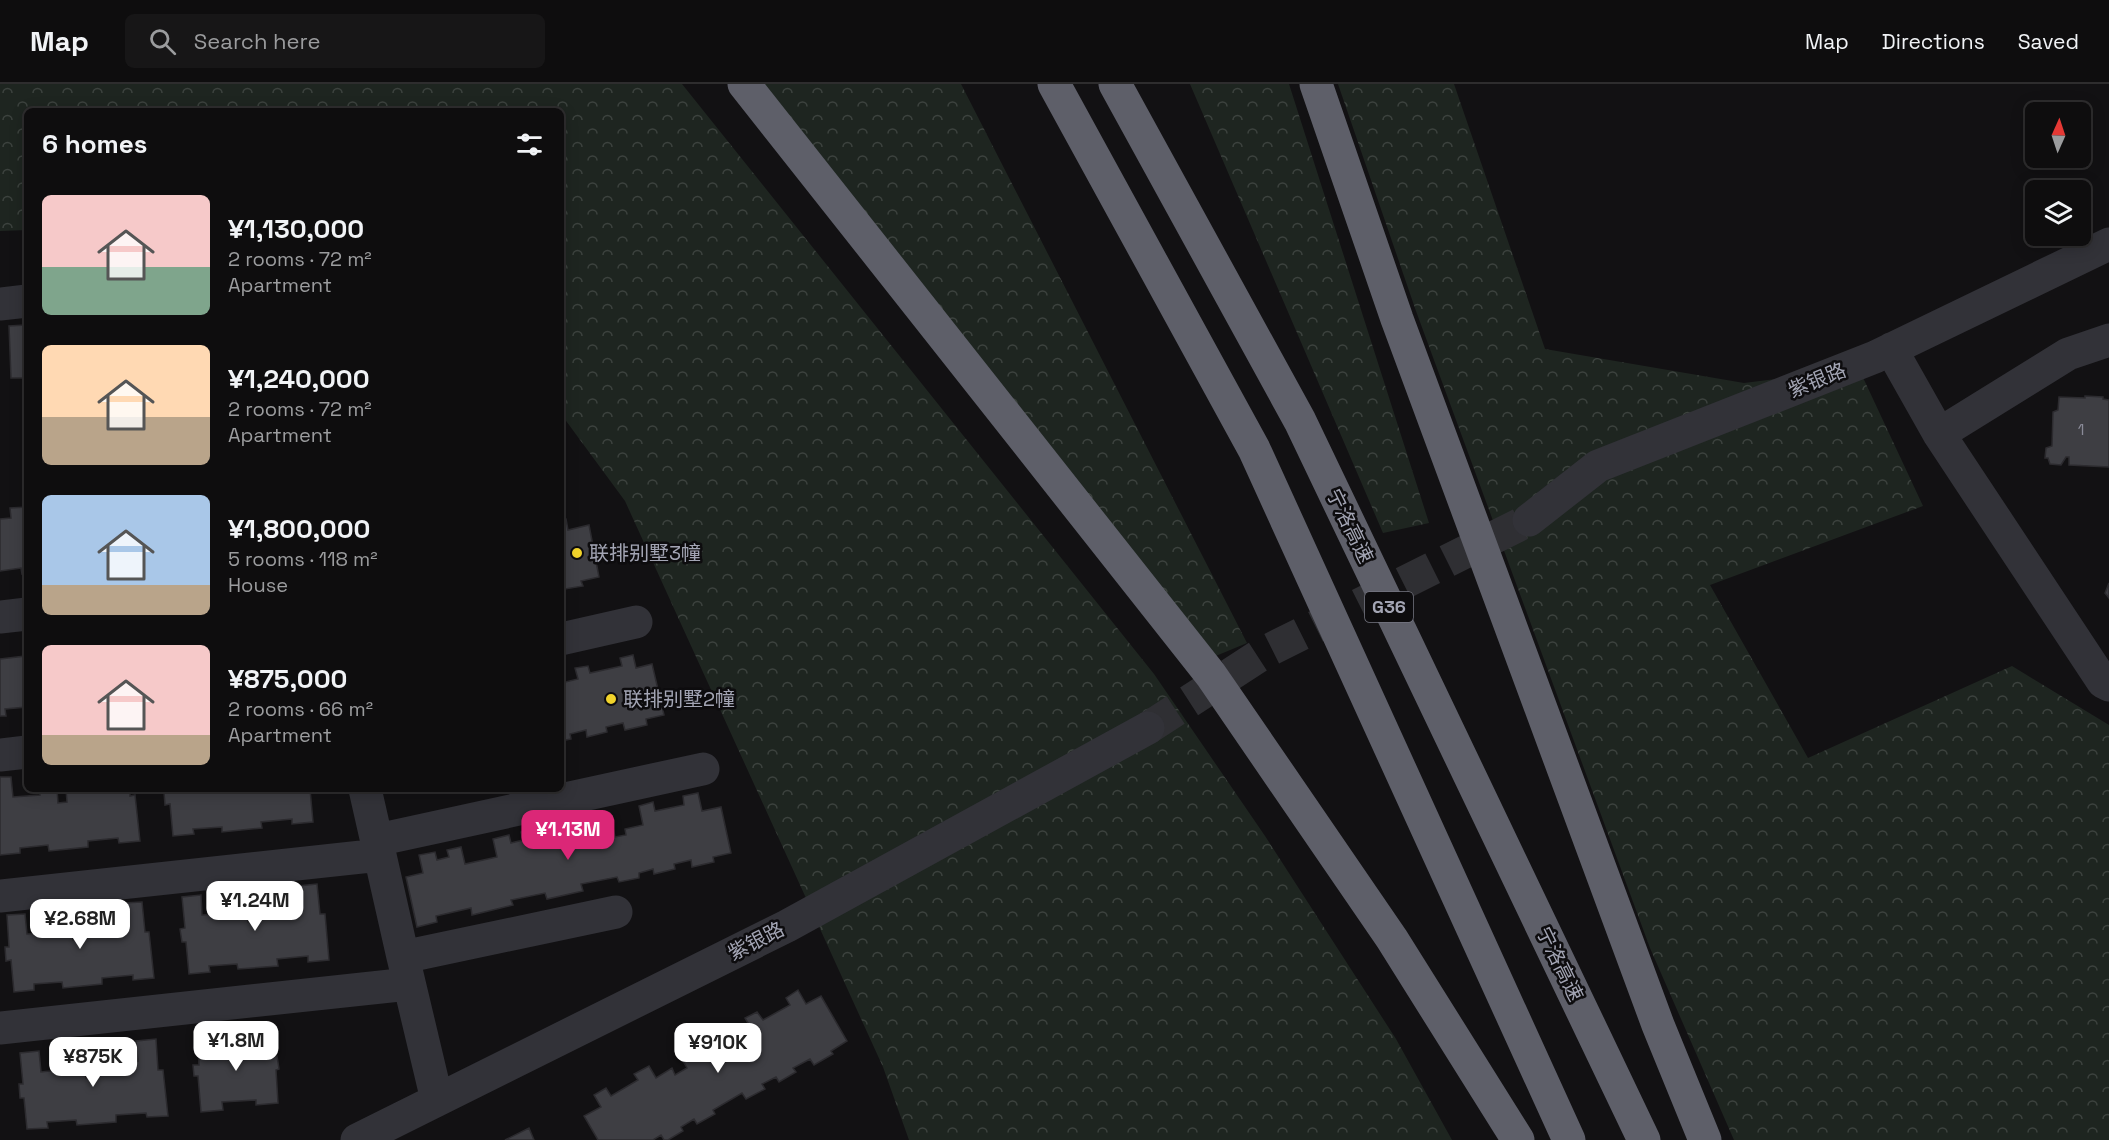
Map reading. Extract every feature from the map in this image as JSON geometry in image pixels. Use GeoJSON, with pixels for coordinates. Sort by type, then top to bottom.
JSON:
{"type":"FeatureCollection","features":[{"type":"Feature","properties":{"kind":"highway"},"geometry":{"type":"LineString","coordinates":[[744,84],[1211,675],[1392,939],[1518,1140]]}},
{"type":"Feature","properties":{"kind":"highway"},"geometry":{"type":"LineString","coordinates":[[1054,84],[1254,449],[1569,1140]]}},
{"type":"Feature","properties":{"kind":"highway","name":"宁洛高速"},"geometry":{"type":"LineString","coordinates":[[1115,84],[1300,421],[1644,1140]]}},
{"type":"Feature","properties":{"kind":"highway"},"geometry":{"type":"LineString","coordinates":[[1316,84],[1396,320],[1658,1025],[1705,1140]]}},
{"type":"Feature","properties":{"kind":"lane","name":"紫银路"},"geometry":{"type":"LineString","coordinates":[[1529,520],[1598,466],[1891,349],[2109,244]]}},
{"type":"Feature","properties":{"kind":"lane"},"geometry":{"type":"LineString","coordinates":[[0,304],[24,301]]}},
{"type":"Feature","properties":{"kind":"lane"},"geometry":{"type":"LineString","coordinates":[[1939,434],[2068,354],[2109,340]]}},
{"type":"Feature","properties":{"kind":"lane"},"geometry":{"type":"LineString","coordinates":[[1891,349],[1939,434],[2103,682],[2109,685]]}},
{"type":"Feature","properties":{"kind":"lane"},"geometry":{"type":"LineString","coordinates":[[0,617],[24,614]]}},
{"type":"Feature","properties":{"kind":"lane"},"geometry":{"type":"LineString","coordinates":[[564,638],[636,622]]}},
{"type":"Feature","properties":{"kind":"lane","name":"紫银路"},"geometry":{"type":"LineString","coordinates":[[357,1140],[787,926],[1148,728]]}},
{"type":"Feature","properties":{"kind":"lane"},"geometry":{"type":"LineString","coordinates":[[0,755],[24,752]]}},
{"type":"Feature","properties":{"kind":"lane"},"geometry":{"type":"LineString","coordinates":[[0,896],[379,848],[703,769]]}},
{"type":"Feature","properties":{"kind":"lane"},"geometry":{"type":"LineString","coordinates":[[366,792],[437,1100]]}},
{"type":"Feature","properties":{"kind":"lane"},"geometry":{"type":"LineString","coordinates":[[0,1028],[406,970],[616,912]]}},
{"type":"Feature","properties":{"kind":"green space"},"geometry":{"type":"Polygon","coordinates":[[[0,84],[682,84],[1154,674],[1265,836],[1396,1039],[1452,1140],[909,1140],[883,1067],[625,501],[564,418],[564,108],[24,108],[24,230],[0,231],[0,84]]]}},
{"type":"Feature","properties":{"kind":"green space"},"geometry":{"type":"Polygon","coordinates":[[[762,84],[961,84],[1247,643],[1206,660],[762,84]]]}},
{"type":"Feature","properties":{"kind":"green space"},"geometry":{"type":"Polygon","coordinates":[[[1190,84],[1289,84],[1429,523],[1383,533],[1190,84]]]}},
{"type":"Feature","properties":{"kind":"green space"},"geometry":{"type":"Polygon","coordinates":[[[1338,84],[1454,84],[1545,349],[1744,383],[1859,369],[1923,506],[1710,585],[1808,758],[2012,666],[2109,725],[2109,1140],[1734,1140],[1650,948],[1416,311],[1338,84]]]}},
{"type":"Feature","properties":{"kind":"building"},"geometry":{"type":"Polygon","coordinates":[[[24,325],[24,378],[11,378],[9,326],[24,325]]]}},
{"type":"Feature","properties":{"kind":"building"},"geometry":{"type":"Polygon","coordinates":[[[2085,396],[2103,397],[2109,400],[2109,467],[2069,465],[2069,457],[2066,457],[2061,465],[2050,464],[2048,458],[2045,458],[2046,448],[2052,446],[2053,412],[2058,410],[2059,397],[2085,398],[2085,396]]]}},
{"type":"Feature","properties":{"kind":"building"},"geometry":{"type":"Polygon","coordinates":[[[24,507],[24,574],[22,574],[21,568],[0,571],[0,519],[11,518],[10,508],[24,507]]]}},
{"type":"Feature","properties":{"kind":"building","name":"联排别墅3幢"},"geometry":{"type":"Polygon","coordinates":[[[564,519],[566,519],[568,530],[589,525],[599,577],[581,581],[583,586],[565,589],[564,519]]]}},
{"type":"Feature","properties":{"kind":"building"},"geometry":{"type":"Polygon","coordinates":[[[2109,583],[2109,598],[2105,593],[2109,583]]]}},
{"type":"Feature","properties":{"kind":"building","name":"联排别墅2幢"},"geometry":{"type":"Polygon","coordinates":[[[633,655],[636,668],[652,664],[664,715],[646,719],[647,725],[625,730],[623,723],[606,727],[607,732],[587,737],[586,730],[570,734],[571,739],[564,740],[564,682],[578,679],[575,668],[588,666],[590,673],[622,666],[620,658],[633,655]]]}},
{"type":"Feature","properties":{"kind":"building"},"geometry":{"type":"Polygon","coordinates":[[[24,656],[24,707],[5,709],[6,716],[0,716],[0,659],[24,656]]]}},
{"type":"Feature","properties":{"kind":"building"},"geometry":{"type":"Polygon","coordinates":[[[0,777],[11,777],[13,797],[40,795],[40,792],[57,792],[58,803],[67,802],[66,792],[130,792],[130,796],[135,795],[140,841],[119,843],[118,838],[88,841],[88,847],[49,851],[48,845],[20,848],[20,853],[0,855],[0,777]]]}},
{"type":"Feature","properties":{"kind":"building"},"geometry":{"type":"Polygon","coordinates":[[[164,792],[310,792],[313,822],[292,824],[292,819],[261,822],[262,828],[222,832],[222,827],[193,829],[194,834],[173,836],[170,804],[165,805],[164,792]]]}},
{"type":"Feature","properties":{"kind":"building"},"geometry":{"type":"Polygon","coordinates":[[[698,793],[702,811],[721,807],[731,853],[713,857],[714,862],[692,867],[691,860],[674,864],[675,869],[654,874],[653,869],[639,873],[639,878],[619,882],[617,877],[581,884],[583,891],[547,899],[545,893],[511,900],[513,905],[472,915],[471,908],[436,916],[437,922],[417,927],[406,877],[423,873],[419,855],[435,852],[437,860],[449,857],[447,850],[461,847],[465,864],[497,857],[493,839],[509,835],[511,843],[523,840],[521,832],[535,829],[540,848],[571,841],[567,822],[582,819],[584,827],[597,824],[596,817],[610,813],[615,837],[626,835],[625,829],[643,825],[639,806],[653,802],[655,811],[684,805],[683,796],[698,793]]]}},
{"type":"Feature","properties":{"kind":"building"},"geometry":{"type":"Polygon","coordinates":[[[317,884],[320,914],[325,914],[329,960],[308,962],[308,956],[277,959],[278,966],[238,969],[237,964],[209,966],[210,972],[189,974],[186,942],[182,942],[180,929],[185,928],[182,897],[201,895],[202,915],[229,913],[228,892],[245,891],[248,922],[256,921],[253,890],[273,888],[274,908],[300,905],[298,886],[317,884]]]}},
{"type":"Feature","properties":{"kind":"building"},"geometry":{"type":"Polygon","coordinates":[[[142,902],[145,932],[149,932],[154,978],[133,980],[133,975],[102,978],[102,984],[63,988],[62,982],[34,984],[34,990],[14,992],[11,960],[6,961],[5,947],[9,947],[7,915],[25,914],[27,934],[54,932],[52,910],[69,909],[73,940],[81,939],[78,908],[97,907],[99,926],[125,923],[123,903],[142,902]]]}},
{"type":"Feature","properties":{"kind":"building"},"geometry":{"type":"Polygon","coordinates":[[[798,990],[806,1004],[821,996],[847,1041],[831,1051],[833,1054],[814,1065],[810,1059],[793,1068],[796,1072],[779,1082],[776,1077],[762,1084],[765,1089],[746,1099],[742,1093],[713,1110],[715,1114],[697,1124],[694,1119],[681,1127],[683,1131],[668,1140],[664,1140],[661,1135],[653,1140],[598,1140],[584,1116],[601,1107],[594,1095],[606,1088],[611,1096],[638,1080],[634,1074],[649,1066],[656,1078],[672,1068],[675,1075],[687,1068],[679,1054],[694,1045],[697,1052],[707,1047],[704,1041],[717,1034],[727,1051],[738,1044],[735,1038],[751,1028],[745,1018],[757,1012],[763,1020],[790,1005],[786,998],[798,990]]]}},
{"type":"Feature","properties":{"kind":"building"},"geometry":{"type":"Polygon","coordinates":[[[267,1027],[270,1056],[277,1056],[279,1069],[276,1070],[278,1103],[256,1105],[256,1100],[222,1102],[223,1110],[201,1112],[198,1076],[194,1076],[193,1065],[199,1065],[197,1034],[215,1033],[217,1052],[251,1048],[249,1029],[267,1027]]]}},
{"type":"Feature","properties":{"kind":"building"},"geometry":{"type":"Polygon","coordinates":[[[156,1039],[158,1070],[163,1070],[168,1116],[147,1117],[146,1113],[116,1115],[116,1122],[77,1125],[76,1120],[47,1122],[48,1128],[27,1129],[24,1098],[20,1098],[19,1084],[23,1084],[20,1053],[39,1051],[41,1072],[68,1069],[66,1049],[83,1047],[86,1078],[95,1077],[92,1046],[111,1044],[113,1064],[138,1061],[136,1041],[156,1039]]]}},
{"type":"Feature","properties":{"kind":"building"},"geometry":{"type":"Polygon","coordinates":[[[529,1128],[534,1140],[505,1140],[529,1128]]]}},
{"type":"Feature","properties":{"kind":"tunnel"},"geometry":{"type":"LineString","coordinates":[[1148,728],[1265,652],[1529,520]]}},
{"type":"Feature","properties":{"kind":"place","name":"联排别墅3幢"},"geometry":{"type":"Point","coordinates":[577,553]}},
{"type":"Feature","properties":{"kind":"place","name":"联排别墅2幢"},"geometry":{"type":"Point","coordinates":[611,699]}}]}
